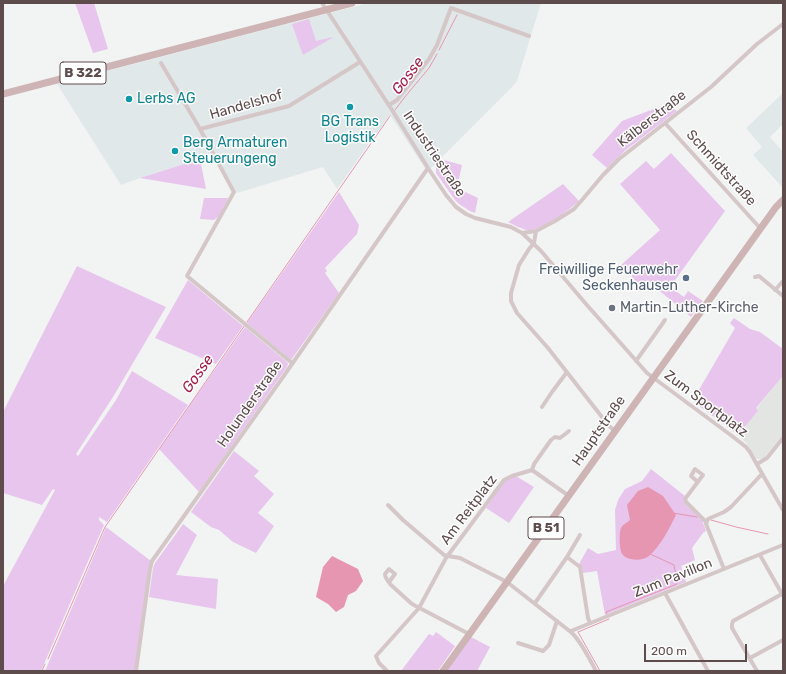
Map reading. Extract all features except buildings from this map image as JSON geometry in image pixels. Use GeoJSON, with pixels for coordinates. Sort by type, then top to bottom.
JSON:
{"type":"FeatureCollection","features":[{"type":"Feature","properties":{"kind":"main road","name":"B 322"},"geometry":{"type":"LineString","coordinates":[[3,94],[352,3]]}},
{"type":"Feature","properties":{"kind":"main road","name":"Hauptstraße"},"geometry":{"type":"LineString","coordinates":[[776,207],[783,194]]}},
{"type":"Feature","properties":{"kind":"main road","name":"Hauptstraße"},"geometry":{"type":"LineString","coordinates":[[443,671],[760,228],[783,200]]}},
{"type":"Feature","properties":{"kind":"street","name":"Industriestraße"},"geometry":{"type":"LineString","coordinates":[[322,3],[389,105],[446,196],[456,207],[466,214],[475,218],[511,227],[522,233],[534,243],[636,361],[653,378]]}},
{"type":"Feature","properties":{"kind":"street"},"geometry":{"type":"LineString","coordinates":[[389,105],[396,100],[429,59],[437,44],[451,8],[529,36]]}},
{"type":"Feature","properties":{"kind":"street","name":"Kälberstraße"},"geometry":{"type":"LineString","coordinates":[[522,233],[536,232],[574,209],[619,158],[711,86],[757,44],[783,24]]}},
{"type":"Feature","properties":{"kind":"street","name":"Handelshof"},"geometry":{"type":"LineString","coordinates":[[200,129],[289,106],[360,62]]}},
{"type":"Feature","properties":{"kind":"street","name":"Handelshof"},"geometry":{"type":"LineString","coordinates":[[161,63],[200,129],[234,192],[187,276],[292,363]]}},
{"type":"Feature","properties":{"kind":"street","name":"Schmidtstraße"},"geometry":{"type":"LineString","coordinates":[[665,123],[760,228]]}},
{"type":"Feature","properties":{"kind":"street","name":"Holunderstraße"},"geometry":{"type":"LineString","coordinates":[[136,671],[152,561],[428,168]]}},
{"type":"Feature","properties":{"kind":"street"},"geometry":{"type":"LineString","coordinates":[[536,232],[534,243],[519,265],[511,293],[511,301],[517,313],[548,348],[609,426],[615,431]]}},
{"type":"Feature","properties":{"kind":"street"},"geometry":{"type":"LineString","coordinates":[[755,277],[759,276],[783,296]]}},
{"type":"Feature","properties":{"kind":"street"},"geometry":{"type":"LineString","coordinates":[[776,290],[783,281]]}},
{"type":"Feature","properties":{"kind":"street"},"geometry":{"type":"LineString","coordinates":[[636,361],[665,320]]}},
{"type":"Feature","properties":{"kind":"street"},"geometry":{"type":"LineString","coordinates":[[542,407],[567,372]]}},
{"type":"Feature","properties":{"kind":"street","name":"Zum Sportplatz"},"geometry":{"type":"LineString","coordinates":[[653,378],[739,441],[750,452],[783,510]]}},
{"type":"Feature","properties":{"kind":"street"},"geometry":{"type":"LineString","coordinates":[[569,431],[560,438],[554,437],[551,440],[534,464],[532,470],[569,496]]}},
{"type":"Feature","properties":{"kind":"street"},"geometry":{"type":"LineString","coordinates":[[757,464],[767,458],[783,438]]}},
{"type":"Feature","properties":{"kind":"street","name":"Am Reitplatz"},"geometry":{"type":"LineString","coordinates":[[388,671],[379,663],[376,656],[418,608],[448,556],[504,480],[532,470]]}},
{"type":"Feature","properties":{"kind":"street"},"geometry":{"type":"LineString","coordinates":[[706,522],[708,519],[731,507],[760,476],[763,475]]}},
{"type":"Feature","properties":{"kind":"street"},"geometry":{"type":"LineString","coordinates":[[698,482],[686,499],[686,502],[706,522],[724,569]]}},
{"type":"Feature","properties":{"kind":"street"},"geometry":{"type":"LineString","coordinates":[[778,501],[783,498]]}},
{"type":"Feature","properties":{"kind":"street"},"geometry":{"type":"LineString","coordinates":[[388,505],[444,555],[460,558],[507,582],[571,631],[596,671]]}},
{"type":"Feature","properties":{"kind":"street"},"geometry":{"type":"LineString","coordinates":[[535,603],[567,557],[580,535]]}},
{"type":"Feature","properties":{"kind":"street","name":"Zum Pavillon"},"geometry":{"type":"LineString","coordinates":[[571,631],[783,545]]}},
{"type":"Feature","properties":{"kind":"street"},"geometry":{"type":"LineString","coordinates":[[757,671],[732,628],[732,624],[733,620],[783,594],[760,555]]}},
{"type":"Feature","properties":{"kind":"street"},"geometry":{"type":"LineString","coordinates":[[567,557],[580,567],[590,623]]}},
{"type":"Feature","properties":{"kind":"street"},"geometry":{"type":"LineString","coordinates":[[389,582],[418,608],[469,634]]}},
{"type":"Feature","properties":{"kind":"street"},"geometry":{"type":"LineString","coordinates":[[665,593],[708,671]]}},
{"type":"Feature","properties":{"kind":"street"},"geometry":{"type":"LineString","coordinates":[[518,643],[543,651],[549,645],[557,621]]}},
{"type":"Feature","properties":{"kind":"street"},"geometry":{"type":"LineString","coordinates":[[750,658],[783,640]]}},
{"type":"Feature","properties":{"kind":"shaded area"},"geometry":{"type":"Polygon","coordinates":[[[75,3],[94,3],[108,49],[93,53],[75,3]]]}},
{"type":"Feature","properties":{"kind":"shaded area"},"geometry":{"type":"Polygon","coordinates":[[[368,3],[541,3],[517,81],[431,168],[428,173],[390,115],[337,189],[323,167],[237,193],[214,151],[200,159],[121,185],[57,84],[368,3]]]}},
{"type":"Feature","properties":{"kind":"shaded area"},"geometry":{"type":"Polygon","coordinates":[[[309,19],[316,41],[333,37],[303,55],[292,24],[309,19]]]}},
{"type":"Feature","properties":{"kind":"shaded area"},"geometry":{"type":"Polygon","coordinates":[[[783,93],[783,124],[770,137],[783,152],[783,188],[753,155],[762,147],[746,128],[783,93]]]}},
{"type":"Feature","properties":{"kind":"shaded area"},"geometry":{"type":"Polygon","coordinates":[[[667,104],[677,111],[627,149],[607,168],[592,155],[622,121],[667,104]]]}},
{"type":"Feature","properties":{"kind":"shaded area"},"geometry":{"type":"Polygon","coordinates":[[[671,153],[725,211],[670,287],[684,297],[688,291],[703,301],[691,317],[649,282],[643,289],[621,265],[660,230],[620,184],[646,161],[654,169],[671,153]]]}},
{"type":"Feature","properties":{"kind":"shaded area"},"geometry":{"type":"Polygon","coordinates":[[[200,159],[206,189],[140,178],[200,159]]]}},
{"type":"Feature","properties":{"kind":"shaded area"},"geometry":{"type":"Polygon","coordinates":[[[440,159],[462,165],[457,188],[478,198],[475,213],[455,200],[436,173],[436,163],[440,159]]]}},
{"type":"Feature","properties":{"kind":"shaded area"},"geometry":{"type":"Polygon","coordinates":[[[563,184],[579,201],[562,215],[539,228],[532,230],[526,230],[508,222],[563,184]]]}},
{"type":"Feature","properties":{"kind":"shaded area"},"geometry":{"type":"Polygon","coordinates":[[[339,192],[359,225],[357,234],[325,268],[327,271],[325,273],[339,293],[291,360],[247,323],[339,192]]]}},
{"type":"Feature","properties":{"kind":"shaded area"},"geometry":{"type":"Polygon","coordinates":[[[204,198],[228,198],[219,216],[214,220],[200,219],[204,198]]]}},
{"type":"Feature","properties":{"kind":"shaded area"},"geometry":{"type":"Polygon","coordinates":[[[77,266],[166,307],[113,397],[76,454],[78,456],[116,400],[132,371],[188,405],[107,522],[99,517],[99,520],[104,525],[41,671],[3,671],[3,586],[55,490],[53,489],[42,505],[3,493],[3,412],[77,266]]]}},
{"type":"Feature","properties":{"kind":"shaded area"},"geometry":{"type":"Polygon","coordinates":[[[188,280],[243,326],[216,364],[155,338],[188,280]]]}},
{"type":"Feature","properties":{"kind":"shaded area"},"geometry":{"type":"Polygon","coordinates":[[[734,318],[750,329],[760,332],[783,349],[783,376],[756,408],[758,411],[738,435],[693,400],[735,328],[730,323],[734,318]]]}},
{"type":"Feature","properties":{"kind":"shaded area"},"geometry":{"type":"Polygon","coordinates":[[[245,327],[288,364],[199,492],[159,449],[245,327]]]}},
{"type":"Feature","properties":{"kind":"shaded area"},"geometry":{"type":"Polygon","coordinates":[[[783,376],[783,435],[764,458],[758,459],[738,435],[758,411],[756,409],[783,376]]]}},
{"type":"Feature","properties":{"kind":"shaded area"},"geometry":{"type":"Polygon","coordinates":[[[234,451],[259,471],[254,476],[274,494],[258,513],[274,526],[256,553],[233,542],[219,530],[211,527],[191,512],[234,451]]]}},
{"type":"Feature","properties":{"kind":"shaded area"},"geometry":{"type":"Polygon","coordinates":[[[651,469],[685,496],[683,500],[686,505],[702,520],[706,531],[692,548],[695,560],[681,566],[686,582],[605,615],[597,571],[583,573],[579,564],[588,548],[598,554],[616,550],[615,510],[618,500],[625,489],[642,481],[651,469]]]}},
{"type":"Feature","properties":{"kind":"shaded area"},"geometry":{"type":"Polygon","coordinates":[[[516,476],[534,487],[509,523],[486,508],[505,480],[516,476]]]}},
{"type":"Feature","properties":{"kind":"shaded area"},"geometry":{"type":"Polygon","coordinates":[[[648,487],[663,496],[676,515],[668,531],[653,552],[646,558],[636,560],[623,555],[620,542],[620,530],[623,525],[630,520],[627,505],[638,491],[648,487]]]}},
{"type":"Feature","properties":{"kind":"shaded area"},"geometry":{"type":"Polygon","coordinates":[[[183,524],[197,535],[176,575],[218,579],[216,609],[149,597],[155,563],[183,524]]]}},
{"type":"Feature","properties":{"kind":"shaded area"},"geometry":{"type":"Polygon","coordinates":[[[106,527],[151,561],[135,671],[45,671],[106,527]]]}},
{"type":"Feature","properties":{"kind":"shaded area"},"geometry":{"type":"Polygon","coordinates":[[[332,556],[358,569],[363,581],[356,591],[348,595],[344,607],[336,612],[328,604],[316,597],[323,567],[332,556]]]}},
{"type":"Feature","properties":{"kind":"shaded area"},"geometry":{"type":"Polygon","coordinates":[[[436,632],[455,646],[438,671],[401,671],[429,634],[433,636],[436,632]]]}},
{"type":"Feature","properties":{"kind":"shaded area"},"geometry":{"type":"Polygon","coordinates":[[[471,637],[490,647],[477,671],[446,671],[471,637]]]}},
{"type":"Feature","properties":{"kind":"waterway","name":"Gosse"},"geometry":{"type":"LineString","coordinates":[[439,50],[457,15]]}},
{"type":"Feature","properties":{"kind":"waterway","name":"Gosse"},"geometry":{"type":"LineString","coordinates":[[395,110],[429,68],[437,54]]}},
{"type":"Feature","properties":{"kind":"waterway","name":"Gosse"},"geometry":{"type":"LineString","coordinates":[[247,322],[390,116]]}},
{"type":"Feature","properties":{"kind":"waterway","name":"Gosse"},"geometry":{"type":"LineString","coordinates":[[48,659],[105,527],[245,325]]}},
{"type":"Feature","properties":{"kind":"waterway"},"geometry":{"type":"LineString","coordinates":[[673,513],[697,517]]}},
{"type":"Feature","properties":{"kind":"waterway"},"geometry":{"type":"LineString","coordinates":[[711,520],[768,534]]}},
{"type":"Feature","properties":{"kind":"waterway"},"geometry":{"type":"LineString","coordinates":[[607,614],[606,612],[677,584],[674,565],[650,554]]}},
{"type":"Feature","properties":{"kind":"waterway"},"geometry":{"type":"LineString","coordinates":[[600,671],[578,632],[609,619]]}},
{"type":"Feature","properties":{"kind":"waterway","name":"Gosse"},"geometry":{"type":"LineString","coordinates":[[42,671],[45,664]]}},
{"type":"Feature","properties":{"kind":"place","name":"Lerbs AG"},"geometry":{"type":"Point","coordinates":[129,99]}},
{"type":"Feature","properties":{"kind":"place","name":"BG Trans Logistik"},"geometry":{"type":"Point","coordinates":[350,107]}},
{"type":"Feature","properties":{"kind":"place","name":"Berg Armaturen Steuerungeng"},"geometry":{"type":"Point","coordinates":[175,151]}},
{"type":"Feature","properties":{"kind":"place","name":"Freiwillige Feuerwehr Seckenhausen"},"geometry":{"type":"Point","coordinates":[686,278]}},
{"type":"Feature","properties":{"kind":"place","name":"Martin-Luther-Kirche"},"geometry":{"type":"Point","coordinates":[612,308]}}]}
